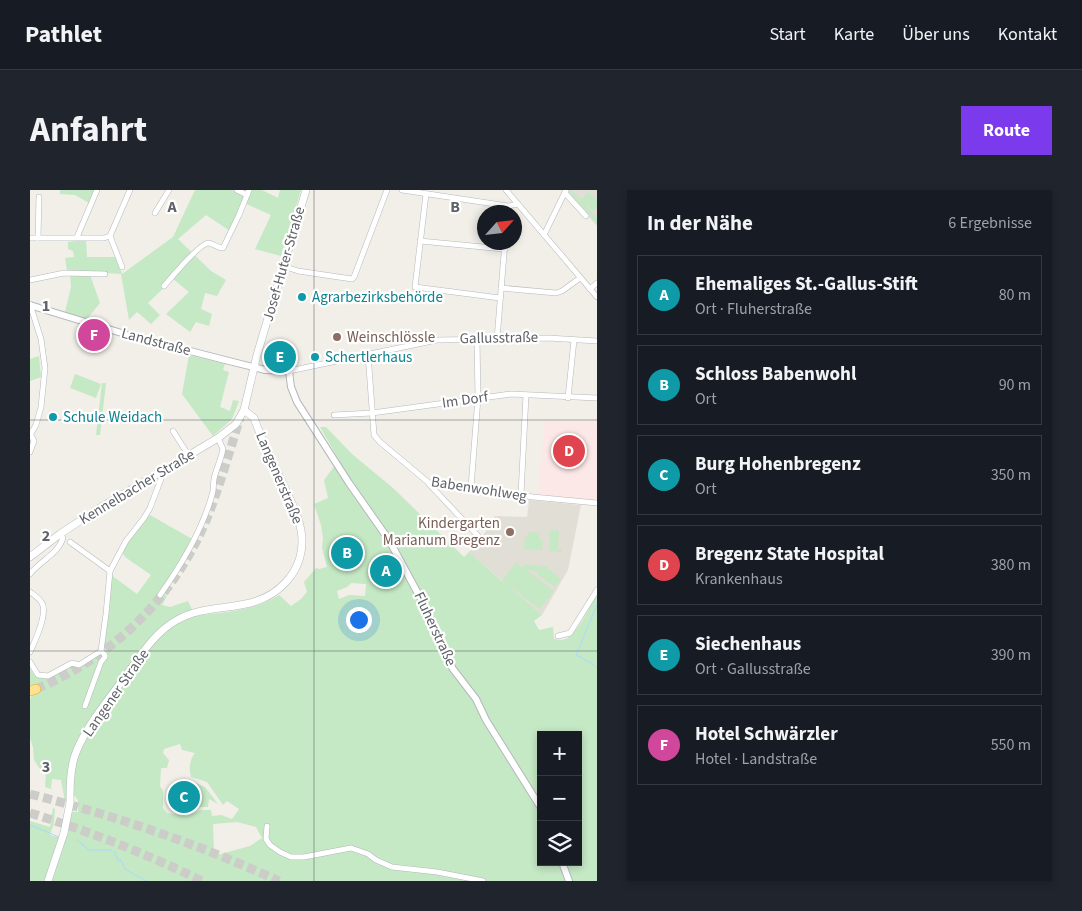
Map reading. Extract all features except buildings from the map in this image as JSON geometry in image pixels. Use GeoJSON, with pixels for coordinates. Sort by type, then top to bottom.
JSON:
{"type":"FeatureCollection","features":[{"type":"Feature","properties":{"kind":"main road","name":"Josef-Huter-Straße"},"geometry":{"type":"LineString","coordinates":[[255,367],[306,190]]}},
{"type":"Feature","properties":{"kind":"main road"},"geometry":{"type":"LineString","coordinates":[[243,413],[255,367]]}},
{"type":"Feature","properties":{"kind":"main road","name":"Langenerstraße"},"geometry":{"type":"LineString","coordinates":[[243,413],[252,415],[255,421],[297,514],[301,532],[300,554],[297,565],[280,589]]}},
{"type":"Feature","properties":{"kind":"main road","name":"Kennelbacher Straße"},"geometry":{"type":"LineString","coordinates":[[30,557],[60,534],[218,438],[232,428],[243,413]]}},
{"type":"Feature","properties":{"kind":"main road","name":"Langener Straße"},"geometry":{"type":"LineString","coordinates":[[48,881],[64,833],[70,803],[72,770],[75,755],[82,739],[156,636],[172,623],[187,615],[249,604],[264,599],[280,589]]}},
{"type":"Feature","properties":{"kind":"street"},"geometry":{"type":"LineString","coordinates":[[77,237],[97,190]]}},
{"type":"Feature","properties":{"kind":"street"},"geometry":{"type":"LineString","coordinates":[[122,267],[110,236],[130,190]]}},
{"type":"Feature","properties":{"kind":"street"},"geometry":{"type":"LineString","coordinates":[[155,213],[169,190]]}},
{"type":"Feature","properties":{"kind":"street"},"geometry":{"type":"LineString","coordinates":[[164,286],[204,245],[211,244],[218,248],[223,248],[232,232],[248,192],[237,190]]}},
{"type":"Feature","properties":{"kind":"street"},"geometry":{"type":"LineString","coordinates":[[283,266],[349,279],[354,277],[387,190]]}},
{"type":"Feature","properties":{"kind":"street"},"geometry":{"type":"LineString","coordinates":[[402,190],[501,205]]}},
{"type":"Feature","properties":{"kind":"street"},"geometry":{"type":"LineString","coordinates":[[506,190],[597,297]]}},
{"type":"Feature","properties":{"kind":"street"},"geometry":{"type":"LineString","coordinates":[[544,235],[566,191],[586,216]]}},
{"type":"Feature","properties":{"kind":"street"},"geometry":{"type":"LineString","coordinates":[[426,194],[415,287],[500,298]]}},
{"type":"Feature","properties":{"kind":"street"},"geometry":{"type":"LineString","coordinates":[[38,238],[39,197]]}},
{"type":"Feature","properties":{"kind":"street"},"geometry":{"type":"LineString","coordinates":[[513,205],[518,204]]}},
{"type":"Feature","properties":{"kind":"street"},"geometry":{"type":"LineString","coordinates":[[30,238],[104,238],[110,236]]}},
{"type":"Feature","properties":{"kind":"street"},"geometry":{"type":"LineString","coordinates":[[420,242],[477,247]]}},
{"type":"Feature","properties":{"kind":"street"},"geometry":{"type":"LineString","coordinates":[[497,339],[504,250]]}},
{"type":"Feature","properties":{"kind":"street"},"geometry":{"type":"LineString","coordinates":[[30,280],[64,273],[105,274]]}},
{"type":"Feature","properties":{"kind":"street"},"geometry":{"type":"LineString","coordinates":[[501,288],[556,293],[580,278]]}},
{"type":"Feature","properties":{"kind":"street"},"geometry":{"type":"LineString","coordinates":[[590,289],[597,283]]}},
{"type":"Feature","properties":{"kind":"street"},"geometry":{"type":"LineString","coordinates":[[30,305],[32,318],[41,339],[45,368],[42,398],[36,425],[30,435],[34,441],[30,452]]}},
{"type":"Feature","properties":{"kind":"street","name":"Landstraße"},"geometry":{"type":"LineString","coordinates":[[30,305],[142,339],[255,367]]}},
{"type":"Feature","properties":{"kind":"street","name":"Gallusstraße"},"geometry":{"type":"LineString","coordinates":[[255,367],[265,370],[289,371],[437,340],[548,338],[597,341]]}},
{"type":"Feature","properties":{"kind":"street"},"geometry":{"type":"LineString","coordinates":[[471,487],[478,398],[477,339]]}},
{"type":"Feature","properties":{"kind":"street"},"geometry":{"type":"LineString","coordinates":[[568,398],[574,340]]}},
{"type":"Feature","properties":{"kind":"street"},"geometry":{"type":"LineString","coordinates":[[368,354],[372,413]]}},
{"type":"Feature","properties":{"kind":"street","name":"Fluherstraße"},"geometry":{"type":"LineString","coordinates":[[289,371],[291,387],[297,402],[349,483],[389,540],[428,612],[444,653],[453,669],[476,699],[486,720],[537,802]]}},
{"type":"Feature","properties":{"kind":"street","name":"Im Dorf"},"geometry":{"type":"LineString","coordinates":[[334,415],[372,413],[511,394],[597,398]]}},
{"type":"Feature","properties":{"kind":"street"},"geometry":{"type":"LineString","coordinates":[[521,494],[526,395]]}},
{"type":"Feature","properties":{"kind":"street","name":"Babenwohlweg"},"geometry":{"type":"LineString","coordinates":[[372,413],[372,428],[377,439],[429,483],[471,487],[532,497],[597,503]]}},
{"type":"Feature","properties":{"kind":"street"},"geometry":{"type":"LineString","coordinates":[[173,431],[189,456]]}},
{"type":"Feature","properties":{"kind":"street"},"geometry":{"type":"LineString","coordinates":[[160,595],[180,568],[202,523],[213,493],[223,449],[218,438]]}},
{"type":"Feature","properties":{"kind":"street"},"geometry":{"type":"LineString","coordinates":[[30,662],[38,674],[48,676],[72,664],[79,665],[101,650],[110,571],[126,541],[150,508],[161,480],[161,473]]}},
{"type":"Feature","properties":{"kind":"street"},"geometry":{"type":"LineString","coordinates":[[429,483],[480,538]]}},
{"type":"Feature","properties":{"kind":"street"},"geometry":{"type":"LineString","coordinates":[[30,574],[44,559],[60,547],[63,538],[60,534]]}},
{"type":"Feature","properties":{"kind":"street"},"geometry":{"type":"LineString","coordinates":[[70,542],[110,571]]}},
{"type":"Feature","properties":{"kind":"street"},"geometry":{"type":"LineString","coordinates":[[558,636],[570,634],[597,590]]}},
{"type":"Feature","properties":{"kind":"street"},"geometry":{"type":"LineString","coordinates":[[30,592],[41,601],[44,609],[30,652]]}},
{"type":"Feature","properties":{"kind":"street"},"geometry":{"type":"LineString","coordinates":[[85,706],[101,662],[106,657],[101,650]]}},
{"type":"Feature","properties":{"kind":"street"},"geometry":{"type":"LineString","coordinates":[[267,826],[266,838],[270,845],[292,857],[304,858],[351,848],[368,854],[392,867],[437,872],[482,881]]}},
{"type":"Feature","properties":{"kind":"street"},"geometry":{"type":"LineString","coordinates":[[563,866],[569,881]]}},
{"type":"Feature","properties":{"kind":"shaded area"},"geometry":{"type":"Polygon","coordinates":[[[569,190],[597,190],[597,226],[570,195],[569,190]]]}},
{"type":"Feature","properties":{"kind":"shaded area"},"geometry":{"type":"Polygon","coordinates":[[[545,420],[597,421],[597,501],[538,495],[545,420]]]}},
{"type":"Feature","properties":{"kind":"shaded area"},"geometry":{"type":"Polygon","coordinates":[[[529,500],[581,505],[568,570],[542,615],[469,552],[481,539],[495,516],[527,517],[529,500]]]}},
{"type":"Feature","properties":{"kind":"green space"},"geometry":{"type":"Polygon","coordinates":[[[60,190],[95,190],[89,203],[75,195],[60,194],[60,190]]]}},
{"type":"Feature","properties":{"kind":"green space"},"geometry":{"type":"Polygon","coordinates":[[[195,190],[262,190],[278,198],[280,190],[301,190],[281,256],[255,249],[271,215],[244,203],[230,231],[206,215],[178,239],[211,271],[226,280],[217,296],[205,293],[201,309],[212,314],[209,326],[196,322],[190,332],[166,314],[189,292],[173,279],[148,303],[160,315],[151,324],[137,312],[129,320],[121,274],[89,272],[100,303],[87,319],[65,312],[71,287],[70,271],[67,271],[65,258],[74,257],[73,251],[68,249],[68,242],[86,240],[87,257],[116,257],[122,274],[173,237],[195,190]]]}},
{"type":"Feature","properties":{"kind":"green space"},"geometry":{"type":"Polygon","coordinates":[[[572,190],[581,200],[588,192],[597,200],[597,207],[594,211],[583,202],[597,218],[597,224],[569,192],[572,190]]]}},
{"type":"Feature","properties":{"kind":"green space"},"geometry":{"type":"Polygon","coordinates":[[[189,355],[225,364],[223,370],[229,372],[220,407],[230,411],[233,400],[239,401],[232,419],[213,436],[182,394],[189,355]]]}},
{"type":"Feature","properties":{"kind":"green space"},"geometry":{"type":"Polygon","coordinates":[[[39,356],[41,377],[30,381],[30,359],[39,356]]]}},
{"type":"Feature","properties":{"kind":"green space"},"geometry":{"type":"Polygon","coordinates":[[[75,374],[101,384],[96,398],[70,388],[75,374]]]}},
{"type":"Feature","properties":{"kind":"green space"},"geometry":{"type":"Polygon","coordinates":[[[102,383],[106,383],[100,435],[96,435],[102,383]]]}},
{"type":"Feature","properties":{"kind":"green space"},"geometry":{"type":"Polygon","coordinates":[[[320,427],[326,427],[352,454],[393,488],[464,557],[469,552],[502,581],[516,563],[523,568],[524,564],[542,566],[538,572],[525,569],[554,591],[540,609],[504,582],[542,615],[534,621],[539,630],[553,627],[554,639],[562,640],[568,638],[573,633],[597,592],[597,881],[30,881],[30,821],[50,827],[53,808],[55,809],[54,823],[50,835],[65,839],[71,812],[78,812],[78,801],[75,796],[65,802],[61,780],[52,779],[51,789],[45,787],[46,772],[42,772],[34,760],[30,738],[30,699],[36,686],[30,685],[30,669],[35,676],[50,677],[72,667],[79,667],[105,650],[103,644],[111,575],[137,594],[151,575],[125,557],[121,551],[142,522],[150,515],[192,539],[161,591],[167,596],[162,605],[170,607],[188,601],[195,616],[249,608],[279,595],[291,606],[307,592],[304,582],[316,568],[327,567],[322,548],[321,525],[314,504],[328,498],[324,480],[339,460],[320,427]],[[351,583],[337,591],[339,599],[349,595],[365,596],[366,584],[351,583]],[[180,744],[164,749],[163,753],[169,760],[167,768],[161,768],[160,786],[163,791],[163,808],[167,813],[186,816],[201,810],[211,810],[212,816],[221,815],[232,819],[239,809],[227,801],[223,805],[207,782],[191,777],[190,765],[195,753],[182,750],[180,744]],[[237,822],[213,824],[214,854],[217,855],[250,846],[262,838],[256,827],[237,822]]]}},
{"type":"Feature","properties":{"kind":"green space"},"geometry":{"type":"Polygon","coordinates":[[[550,530],[559,531],[558,549],[562,550],[562,552],[549,551],[550,530]]]}},
{"type":"Feature","properties":{"kind":"green space"},"geometry":{"type":"Polygon","coordinates":[[[530,532],[540,533],[539,540],[543,541],[542,550],[524,549],[525,539],[530,532]]]}},
{"type":"Feature","properties":{"kind":"green space"},"geometry":{"type":"Polygon","coordinates":[[[544,565],[561,579],[555,587],[537,574],[544,565]]]}},
{"type":"Feature","properties":{"kind":"green space"},"geometry":{"type":"Polygon","coordinates":[[[196,783],[205,787],[218,804],[209,799],[208,807],[191,809],[190,797],[193,789],[196,789],[196,783]]]}},
{"type":"Feature","properties":{"kind":"waterway"},"geometry":{"type":"LineString","coordinates":[[597,605],[576,655],[597,668]]}},
{"type":"Feature","properties":{"kind":"waterway"},"geometry":{"type":"LineString","coordinates":[[30,825],[59,837]]}},
{"type":"Feature","properties":{"kind":"waterway"},"geometry":{"type":"LineString","coordinates":[[77,840],[89,850],[111,850]]}},
{"type":"Feature","properties":{"kind":"waterway"},"geometry":{"type":"LineString","coordinates":[[114,851],[118,861],[121,860],[125,869],[146,881]]}},
{"type":"Feature","properties":{"kind":"tunnel"},"geometry":{"type":"LineString","coordinates":[[36,689],[64,676],[115,642],[137,623],[176,576],[205,523],[240,418]]}},
{"type":"Feature","properties":{"kind":"tunnel"},"geometry":{"type":"LineString","coordinates":[[30,794],[156,832],[218,855],[279,881]]}},
{"type":"Feature","properties":{"kind":"tunnel"},"geometry":{"type":"LineString","coordinates":[[30,813],[118,844],[202,881]]}},
{"type":"Feature","properties":{"kind":"place","name":"Agrarbezirksbehörde"},"geometry":{"type":"Point","coordinates":[302,297]}},
{"type":"Feature","properties":{"kind":"place","name":"Hotel Schwärzler"},"geometry":{"type":"Point","coordinates":[94,335]}},
{"type":"Feature","properties":{"kind":"place","name":"Weinschlössle"},"geometry":{"type":"Point","coordinates":[337,337]}},
{"type":"Feature","properties":{"kind":"place","name":"Siechenhaus"},"geometry":{"type":"Point","coordinates":[280,357]}},
{"type":"Feature","properties":{"kind":"place","name":"Schertlerhaus"},"geometry":{"type":"Point","coordinates":[315,357]}},
{"type":"Feature","properties":{"kind":"place","name":"Schule Weidach"},"geometry":{"type":"Point","coordinates":[53,417]}},
{"type":"Feature","properties":{"kind":"place","name":"Bregenz State Hospital"},"geometry":{"type":"Point","coordinates":[569,451]}},
{"type":"Feature","properties":{"kind":"place","name":"Kindergarten Marianum Bregenz"},"geometry":{"type":"Point","coordinates":[510,532]}},
{"type":"Feature","properties":{"kind":"place","name":"Schloss Babenwohl"},"geometry":{"type":"Point","coordinates":[347,553]}},
{"type":"Feature","properties":{"kind":"place","name":"Ehemaliges St.-Gallus-Stift"},"geometry":{"type":"Point","coordinates":[386,571]}},
{"type":"Feature","properties":{"kind":"place","name":"Burg Hohenbregenz"},"geometry":{"type":"Point","coordinates":[184,797]}}]}
